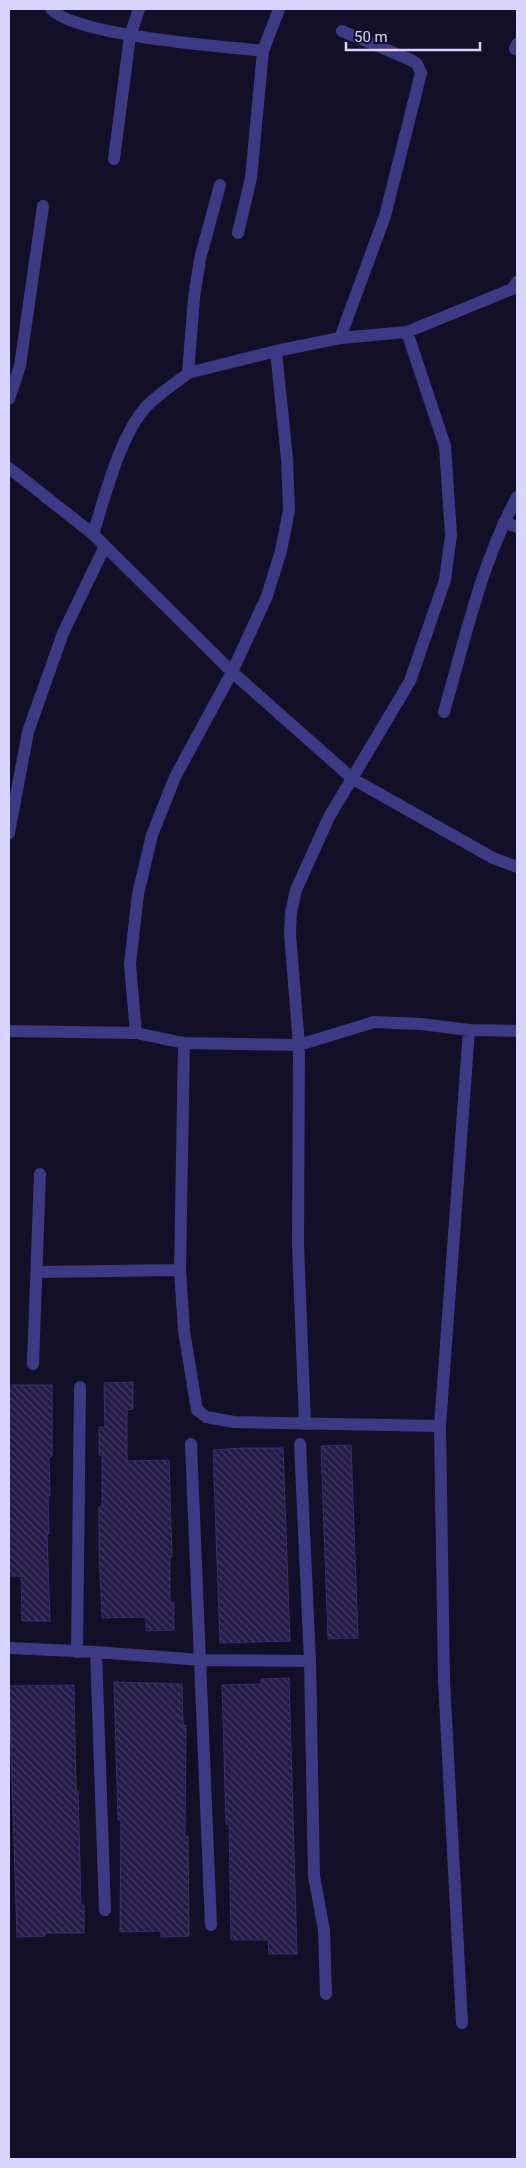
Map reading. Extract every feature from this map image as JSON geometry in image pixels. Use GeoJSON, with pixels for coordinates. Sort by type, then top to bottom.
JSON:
{"type":"FeatureCollection","features":[{"type":"Feature","properties":{"kind":"street"},"geometry":{"type":"LineString","coordinates":[[51,9],[64,18],[130,36],[263,51]]}},
{"type":"Feature","properties":{"kind":"street"},"geometry":{"type":"LineString","coordinates":[[114,159],[130,36],[139,9]]}},
{"type":"Feature","properties":{"kind":"street"},"geometry":{"type":"LineString","coordinates":[[238,232],[251,178],[263,51],[279,9]]}},
{"type":"Feature","properties":{"kind":"street"},"geometry":{"type":"LineString","coordinates":[[340,338],[385,216],[421,73],[417,64],[411,60],[342,31]]}},
{"type":"Feature","properties":{"kind":"street"},"geometry":{"type":"LineString","coordinates":[[188,373],[194,298],[200,259],[220,185]]}},
{"type":"Feature","properties":{"kind":"street"},"geometry":{"type":"LineString","coordinates":[[9,399],[43,206]]}},
{"type":"Feature","properties":{"kind":"street"},"geometry":{"type":"LineString","coordinates":[[93,534],[119,453],[132,430],[146,407],[188,373],[276,351],[340,338],[407,332],[515,290]]}},
{"type":"Feature","properties":{"kind":"street"},"geometry":{"type":"LineString","coordinates":[[305,1424],[298,1245],[299,1045],[290,934],[291,912],[296,890],[329,817],[410,681],[445,580],[451,534],[444,446],[407,332]]}},
{"type":"Feature","properties":{"kind":"street"},"geometry":{"type":"LineString","coordinates":[[136,1033],[130,964],[138,894],[152,835],[175,777],[232,672],[267,596],[281,551],[289,510],[287,459],[276,351]]}},
{"type":"Feature","properties":{"kind":"street"},"geometry":{"type":"LineString","coordinates":[[9,468],[93,534],[232,672],[353,779],[493,858],[517,866]]}},
{"type":"Feature","properties":{"kind":"street"},"geometry":{"type":"LineString","coordinates":[[444,712],[486,566],[504,522],[517,497]]}},
{"type":"Feature","properties":{"kind":"street"},"geometry":{"type":"LineString","coordinates":[[504,522],[517,528]]}},
{"type":"Feature","properties":{"kind":"street"},"geometry":{"type":"LineString","coordinates":[[9,833],[28,732],[63,633],[106,546]]}},
{"type":"Feature","properties":{"kind":"street"},"geometry":{"type":"LineString","coordinates":[[9,1031],[136,1033],[184,1043],[299,1045],[374,1022],[421,1024],[469,1030],[517,1031]]}},
{"type":"Feature","properties":{"kind":"street"},"geometry":{"type":"LineString","coordinates":[[462,2023],[444,1680],[440,1426],[469,1030]]}},
{"type":"Feature","properties":{"kind":"street"},"geometry":{"type":"LineString","coordinates":[[184,1043],[180,1270],[184,1331],[198,1410],[206,1417],[234,1422],[440,1426]]}},
{"type":"Feature","properties":{"kind":"street"},"geometry":{"type":"LineString","coordinates":[[33,1364],[40,1174]]}},
{"type":"Feature","properties":{"kind":"street"},"geometry":{"type":"LineString","coordinates":[[37,1272],[180,1270]]}},
{"type":"Feature","properties":{"kind":"street"},"geometry":{"type":"LineString","coordinates":[[78,1652],[80,1387]]}},
{"type":"Feature","properties":{"kind":"street"},"geometry":{"type":"LineString","coordinates":[[191,1444],[211,1925]]}},
{"type":"Feature","properties":{"kind":"street"},"geometry":{"type":"LineString","coordinates":[[300,1444],[310,1661],[314,1876],[324,1930],[326,1994]]}},
{"type":"Feature","properties":{"kind":"street"},"geometry":{"type":"LineString","coordinates":[[9,1648],[201,1660],[310,1661]]}},
{"type":"Feature","properties":{"kind":"street"},"geometry":{"type":"LineString","coordinates":[[96,1652],[105,1910]]}},
{"type":"Feature","properties":{"kind":"building"},"geometry":{"type":"Polygon","coordinates":[[[133,1382],[133,1409],[127,1410],[127,1461],[169,1460],[172,1557],[170,1557],[170,1603],[174,1602],[174,1630],[146,1631],[146,1617],[102,1618],[99,1507],[102,1507],[102,1455],[99,1455],[99,1427],[105,1427],[104,1383],[133,1382]]]}},
{"type":"Feature","properties":{"kind":"building"},"geometry":{"type":"Polygon","coordinates":[[[9,1385],[52,1385],[52,1456],[49,1457],[50,1496],[48,1496],[49,1534],[47,1534],[50,1621],[22,1621],[21,1576],[9,1576],[9,1385]]]}},
{"type":"Feature","properties":{"kind":"building"},"geometry":{"type":"Polygon","coordinates":[[[351,1445],[358,1638],[328,1639],[321,1446],[351,1445]]]}},
{"type":"Feature","properties":{"kind":"building"},"geometry":{"type":"Polygon","coordinates":[[[283,1448],[290,1641],[220,1643],[213,1450],[283,1448]]]}},
{"type":"Feature","properties":{"kind":"building"},"geometry":{"type":"Polygon","coordinates":[[[289,1678],[297,1954],[269,1954],[268,1940],[231,1940],[229,1824],[226,1824],[222,1685],[261,1684],[261,1679],[289,1678]]]}},
{"type":"Feature","properties":{"kind":"building"},"geometry":{"type":"Polygon","coordinates":[[[114,1682],[182,1684],[183,1726],[186,1725],[185,1836],[188,1836],[189,1936],[161,1937],[161,1931],[120,1932],[121,1820],[118,1820],[114,1682]]]}},
{"type":"Feature","properties":{"kind":"building"},"geometry":{"type":"Polygon","coordinates":[[[74,1685],[76,1791],[78,1791],[81,1905],[84,1905],[84,1933],[45,1933],[45,1936],[17,1937],[9,1686],[74,1685]]]}}]}
